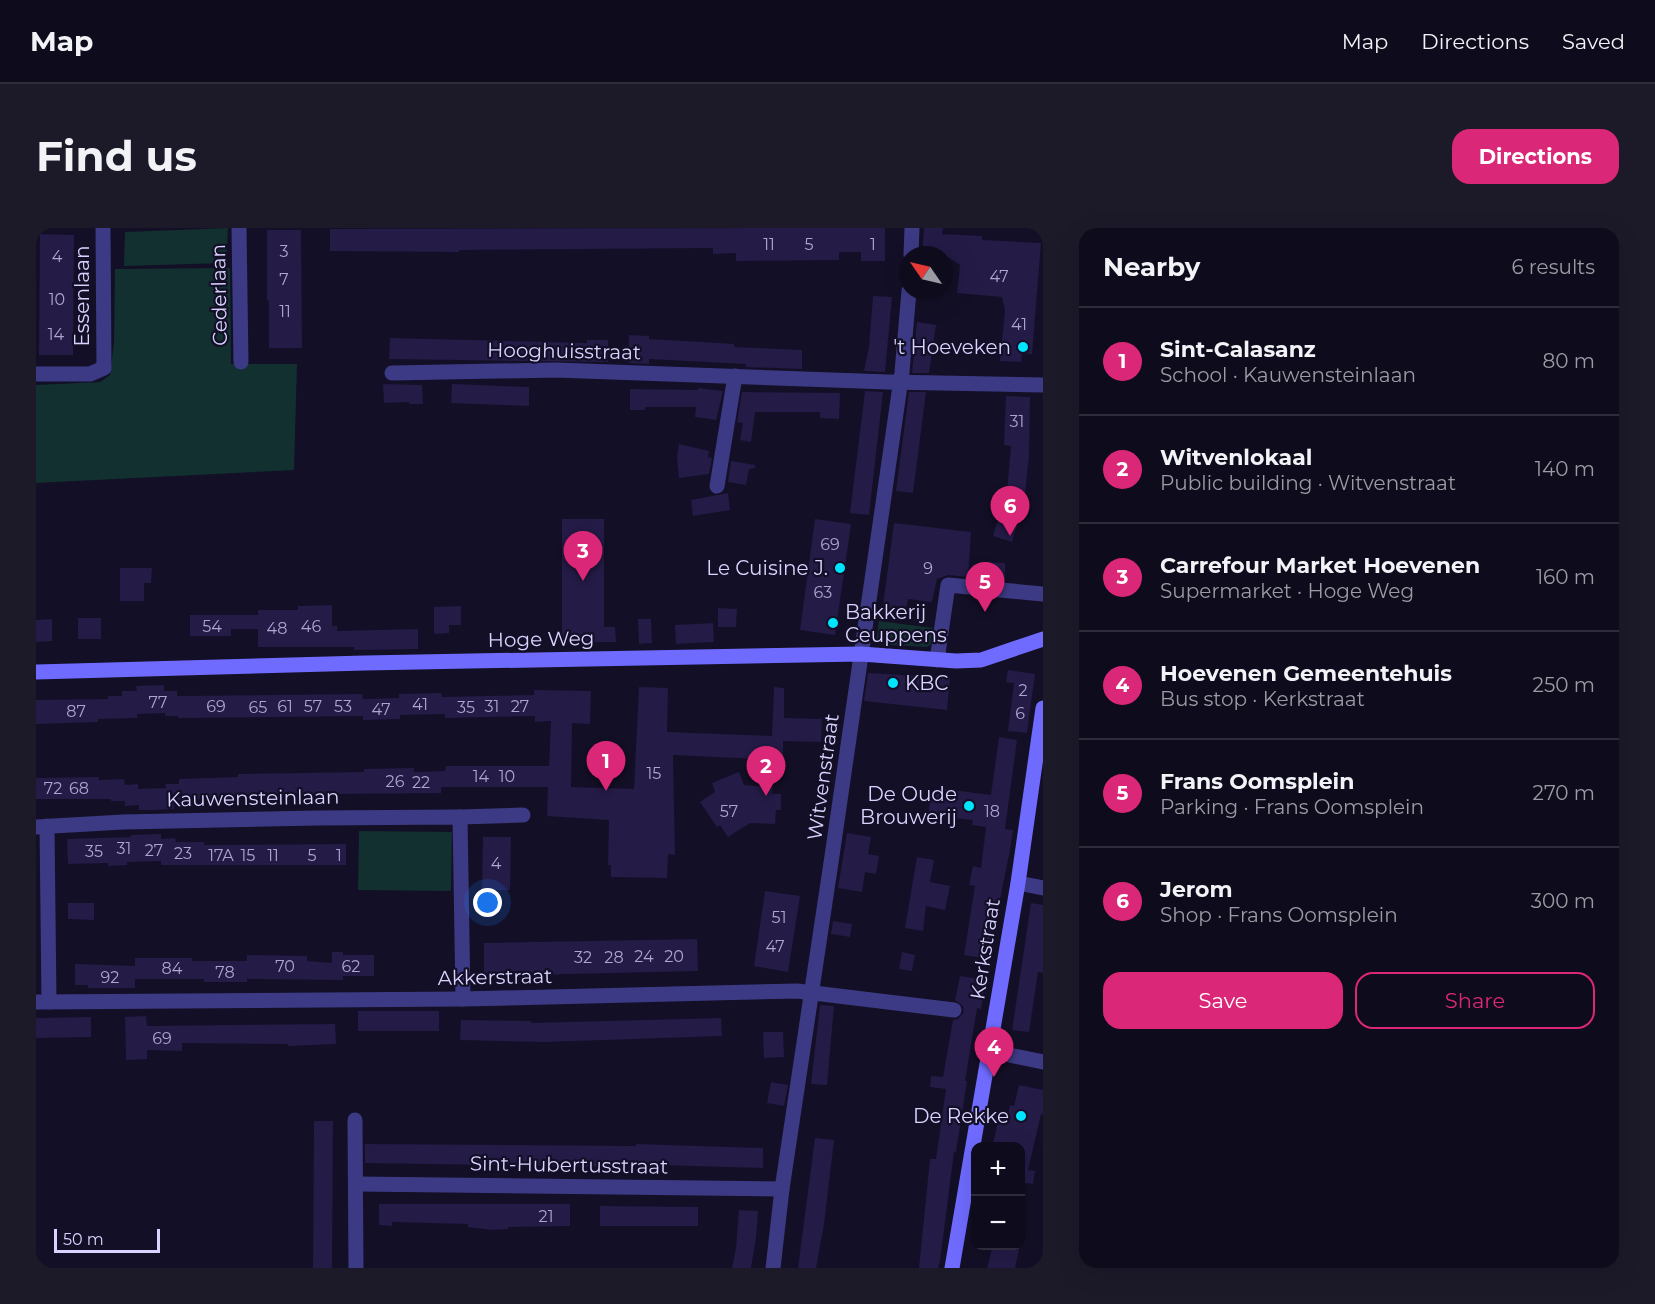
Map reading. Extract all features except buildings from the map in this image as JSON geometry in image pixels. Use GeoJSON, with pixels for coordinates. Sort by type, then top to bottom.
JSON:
{"type":"FeatureCollection","features":[{"type":"Feature","properties":{"kind":"street","name":"Essenlaan"},"geometry":{"type":"LineString","coordinates":[[36,374],[90,374],[104,368],[103,228]]}},
{"type":"Feature","properties":{"kind":"street","name":"Cederlaan"},"geometry":{"type":"LineString","coordinates":[[238,228],[240,362]]}},
{"type":"Feature","properties":{"kind":"street"},"geometry":{"type":"LineString","coordinates":[[911,246],[912,228]]}},
{"type":"Feature","properties":{"kind":"street","name":"Witvenstraat"},"geometry":{"type":"LineString","coordinates":[[773,1268],[782,1189],[900,382],[908,300]]}},
{"type":"Feature","properties":{"kind":"street","name":"Hooghuisstraat"},"geometry":{"type":"LineString","coordinates":[[392,373],[556,370],[1043,385]]}},
{"type":"Feature","properties":{"kind":"street"},"geometry":{"type":"LineString","coordinates":[[717,486],[735,376]]}},
{"type":"Feature","properties":{"kind":"street"},"geometry":{"type":"LineString","coordinates":[[937,660],[948,585],[1043,594]]}},
{"type":"Feature","properties":{"kind":"street","name":"Hoge Weg"},"geometry":{"type":"LineString","coordinates":[[36,672],[365,663],[861,654],[937,660],[981,660],[1043,639]]}},
{"type":"Feature","properties":{"kind":"street","name":"Kerkstraat"},"geometry":{"type":"LineString","coordinates":[[952,1268],[1018,883],[1043,708]]}},
{"type":"Feature","properties":{"kind":"street","name":"Kauwensteinlaan"},"geometry":{"type":"LineString","coordinates":[[42,834],[318,818],[523,815]]}},
{"type":"Feature","properties":{"kind":"street"},"geometry":{"type":"LineString","coordinates":[[460,817],[463,999]]}},
{"type":"Feature","properties":{"kind":"street"},"geometry":{"type":"LineString","coordinates":[[42,834],[43,1002]]}},
{"type":"Feature","properties":{"kind":"street"},"geometry":{"type":"LineString","coordinates":[[1018,883],[1043,888]]}},
{"type":"Feature","properties":{"kind":"street","name":"Akkerstraat"},"geometry":{"type":"LineString","coordinates":[[43,1002],[463,999],[811,992],[954,1010]]}},
{"type":"Feature","properties":{"kind":"street"},"geometry":{"type":"LineString","coordinates":[[990,1051],[1043,1062]]}},
{"type":"Feature","properties":{"kind":"street"},"geometry":{"type":"LineString","coordinates":[[355,1120],[356,1268]]}},
{"type":"Feature","properties":{"kind":"street","name":"Sint-Hubertusstraat"},"geometry":{"type":"LineString","coordinates":[[356,1184],[782,1189]]}},
{"type":"Feature","properties":{"kind":"green space"},"geometry":{"type":"Polygon","coordinates":[[[228,228],[226,263],[124,266],[125,232],[228,228]]]}},
{"type":"Feature","properties":{"kind":"green space"},"geometry":{"type":"Polygon","coordinates":[[[230,268],[231,364],[297,364],[294,470],[36,483],[36,385],[100,382],[110,375],[114,343],[115,269],[230,268]]]}},
{"type":"Feature","properties":{"kind":"green space"},"geometry":{"type":"Polygon","coordinates":[[[879,621],[933,628],[931,644],[927,647],[876,644],[879,621]]]}},
{"type":"Feature","properties":{"kind":"green space"},"geometry":{"type":"Polygon","coordinates":[[[359,831],[452,832],[451,891],[358,890],[359,831]]]}},
{"type":"Feature","properties":{"kind":"place","name":"'t Hoeveken"},"geometry":{"type":"Point","coordinates":[1023,347]}},
{"type":"Feature","properties":{"kind":"place","name":"Jerom"},"geometry":{"type":"Point","coordinates":[1010,536]}},
{"type":"Feature","properties":{"kind":"place","name":"Le Cuisine J."},"geometry":{"type":"Point","coordinates":[840,568]}},
{"type":"Feature","properties":{"kind":"place","name":"Carrefour Market Hoevenen"},"geometry":{"type":"Point","coordinates":[583,581]}},
{"type":"Feature","properties":{"kind":"place","name":"Frans Oomsplein"},"geometry":{"type":"Point","coordinates":[985,612]}},
{"type":"Feature","properties":{"kind":"place","name":"Bakkerij Ceuppens"},"geometry":{"type":"Point","coordinates":[833,623]}},
{"type":"Feature","properties":{"kind":"place","name":"KBC"},"geometry":{"type":"Point","coordinates":[893,683]}},
{"type":"Feature","properties":{"kind":"place","name":"Sint-Calasanz"},"geometry":{"type":"Point","coordinates":[606,791]}},
{"type":"Feature","properties":{"kind":"place","name":"Witvenlokaal"},"geometry":{"type":"Point","coordinates":[766,796]}},
{"type":"Feature","properties":{"kind":"place","name":"De Oude Brouwerij"},"geometry":{"type":"Point","coordinates":[969,806]}},
{"type":"Feature","properties":{"kind":"place","name":"Hoevenen Gemeentehuis"},"geometry":{"type":"Point","coordinates":[994,1077]}},
{"type":"Feature","properties":{"kind":"place","name":"De Rekke"},"geometry":{"type":"Point","coordinates":[1021,1116]}}]}
